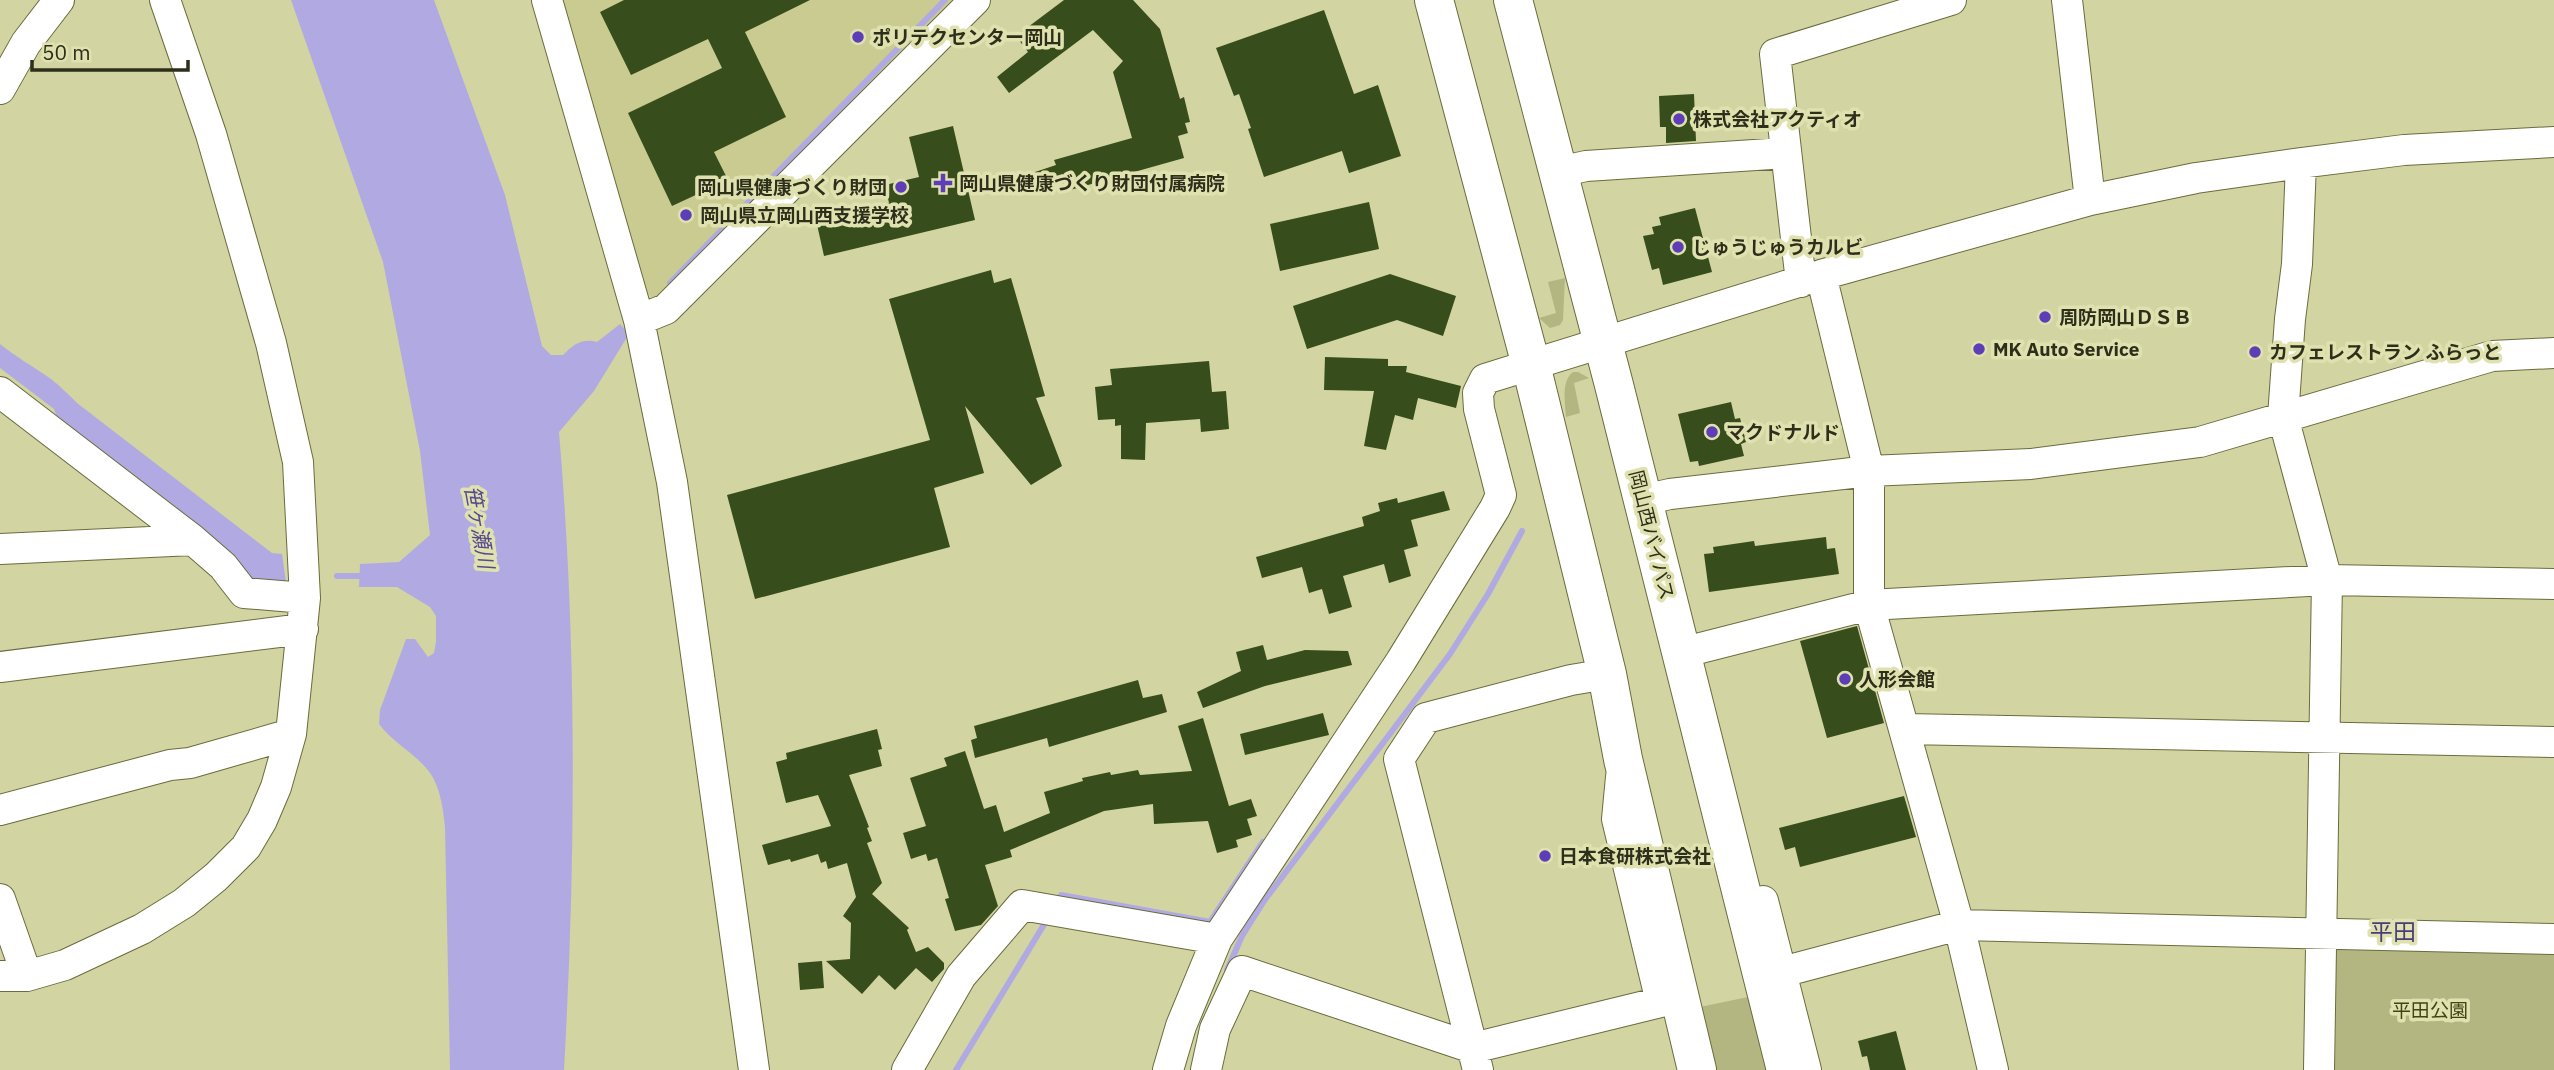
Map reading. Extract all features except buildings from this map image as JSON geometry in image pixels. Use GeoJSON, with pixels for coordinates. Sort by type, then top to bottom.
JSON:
{"type":"FeatureCollection","features":[{"type":"Feature","properties":{"kind":"highway"},"geometry":{"type":"LineString","coordinates":[[1433,0],[1531,365],[1607,674],[1623,759],[1697,1070]]}},
{"type":"Feature","properties":{"kind":"highway","name":"岡山西バイパス"},"geometry":{"type":"LineString","coordinates":[[1513,0],[1701,726],[1786,1070]]}},
{"type":"Feature","properties":{"kind":"street"},"geometry":{"type":"LineString","coordinates":[[0,89],[26,43],[58,0]]}},
{"type":"Feature","properties":{"kind":"street"},"geometry":{"type":"LineString","coordinates":[[0,899],[13,976],[65,965],[142,929],[184,903],[216,877],[246,847],[262,820],[276,787],[291,734],[305,598],[298,462],[271,343],[211,134],[165,0]]}},
{"type":"Feature","properties":{"kind":"street"},"geometry":{"type":"LineString","coordinates":[[547,0],[639,320],[672,482],[754,1070]]}},
{"type":"Feature","properties":{"kind":"street"},"geometry":{"type":"LineString","coordinates":[[639,320],[666,309],[975,0]]}},
{"type":"Feature","properties":{"kind":"street"},"geometry":{"type":"LineString","coordinates":[[1951,0],[1775,54],[1786,153],[1811,279],[1869,471],[1869,605],[1959,925],[1993,1070]]}},
{"type":"Feature","properties":{"kind":"street"},"geometry":{"type":"LineString","coordinates":[[2067,0],[2090,200]]}},
{"type":"Feature","properties":{"kind":"street"},"geometry":{"type":"LineString","coordinates":[[1168,1070],[1181,1027],[1217,939],[1401,661],[1501,495],[1479,409],[1478,393],[1485,379],[1811,279],[2090,200],[2196,178],[2404,150],[2554,142]]}},
{"type":"Feature","properties":{"kind":"street"},"geometry":{"type":"LineString","coordinates":[[1559,172],[1586,166],[1786,153]]}},
{"type":"Feature","properties":{"kind":"street"},"geometry":{"type":"LineString","coordinates":[[2301,163],[2297,264],[2283,417],[2327,580],[2319,1070]]}},
{"type":"Feature","properties":{"kind":"street"},"geometry":{"type":"LineString","coordinates":[[1643,500],[1670,494],[1869,471],[2031,464],[2200,442],[2492,356],[2554,353]]}},
{"type":"Feature","properties":{"kind":"street"},"geometry":{"type":"LineString","coordinates":[[0,392],[192,540],[223,566],[244,593],[305,598]]}},
{"type":"Feature","properties":{"kind":"street"},"geometry":{"type":"LineString","coordinates":[[0,549],[192,540]]}},
{"type":"Feature","properties":{"kind":"street"},"geometry":{"type":"LineString","coordinates":[[1681,653],[1869,605],[2327,580],[2554,584]]}},
{"type":"Feature","properties":{"kind":"street"},"geometry":{"type":"LineString","coordinates":[[0,667],[303,629]]}},
{"type":"Feature","properties":{"kind":"street"},"geometry":{"type":"LineString","coordinates":[[1475,1059],[1399,759],[1426,719],[1571,680],[1607,674]]}},
{"type":"Feature","properties":{"kind":"street"},"geometry":{"type":"LineString","coordinates":[[1701,726],[1730,786],[1748,843],[1806,1070]]}},
{"type":"Feature","properties":{"kind":"street"},"geometry":{"type":"LineString","coordinates":[[1905,729],[2554,742]]}},
{"type":"Feature","properties":{"kind":"street"},"geometry":{"type":"LineString","coordinates":[[0,810],[170,765],[190,763],[291,734]]}},
{"type":"Feature","properties":{"kind":"street"},"geometry":{"type":"LineString","coordinates":[[1623,759],[1617,819],[1679,1070]]}},
{"type":"Feature","properties":{"kind":"street"},"geometry":{"type":"LineString","coordinates":[[907,1070],[961,976],[1021,905],[1217,939]]}},
{"type":"Feature","properties":{"kind":"street"},"geometry":{"type":"LineString","coordinates":[[1782,972],[1959,925],[2554,939]]}},
{"type":"Feature","properties":{"kind":"street"},"geometry":{"type":"LineString","coordinates":[[1206,1070],[1215,1029],[1242,971],[1475,1059],[1661,1002]]}},
{"type":"Feature","properties":{"kind":"shaded area","name":"岡山県立岡山西支援学校"},"geometry":{"type":"Polygon","coordinates":[[[561,0],[961,0],[662,306],[645,291],[561,0]]]}},
{"type":"Feature","properties":{"kind":"green space"},"geometry":{"type":"Polygon","coordinates":[[[1565,278],[1563,320],[1560,325],[1550,328],[1539,318],[1556,313],[1548,282],[1565,278]]]}},
{"type":"Feature","properties":{"kind":"green space"},"geometry":{"type":"Polygon","coordinates":[[[1573,372],[1589,378],[1574,383],[1580,413],[1566,417],[1565,387],[1573,372]]]}},
{"type":"Feature","properties":{"kind":"green space","name":"平田公園"},"geometry":{"type":"Polygon","coordinates":[[[2336,949],[2554,952],[2554,1070],[2335,1070],[2336,949]]]}},
{"type":"Feature","properties":{"kind":"green space"},"geometry":{"type":"Polygon","coordinates":[[[1753,996],[1771,1070],[1712,1070],[1695,1008],[1753,996]]]}},
{"type":"Feature","properties":{"kind":"water","name":"笹ヶ瀬川"},"geometry":{"type":"Polygon","coordinates":[[[291,0],[434,0],[505,195],[542,346],[551,355],[563,355],[579,343],[597,342],[620,324],[629,334],[594,391],[559,432],[569,591],[573,751],[571,910],[564,1070],[450,1070],[445,827],[442,804],[435,782],[427,769],[379,724],[380,710],[406,639],[415,639],[428,657],[434,653],[436,616],[430,607],[397,587],[359,587],[360,564],[399,562],[430,535],[420,451],[383,262],[291,0]]]}},
{"type":"Feature","properties":{"kind":"water"},"geometry":{"type":"Polygon","coordinates":[[[0,344],[51,379],[77,403],[272,553],[282,554],[286,582],[250,589],[59,423],[54,409],[0,368],[0,344]]]}},
{"type":"Feature","properties":{"kind":"waterway"},"geometry":{"type":"LineString","coordinates":[[670,283],[945,0]]}},
{"type":"Feature","properties":{"kind":"waterway"},"geometry":{"type":"LineString","coordinates":[[1227,970],[1242,936],[1264,901],[1450,654],[1488,594],[1522,531]]}},
{"type":"Feature","properties":{"kind":"waterway"},"geometry":{"type":"LineString","coordinates":[[337,576],[366,576]]}},
{"type":"Feature","properties":{"kind":"waterway"},"geometry":{"type":"LineString","coordinates":[[1057,903],[1061,895],[1210,922],[1263,842],[1268,845]]}},
{"type":"Feature","properties":{"kind":"waterway"},"geometry":{"type":"LineString","coordinates":[[956,1070],[1048,918]]}},
{"type":"Feature","properties":{"kind":"place","name":"ポリテクセンター岡山"},"geometry":{"type":"Point","coordinates":[858,37]}},
{"type":"Feature","properties":{"kind":"place","name":"株式会社アクティオ"},"geometry":{"type":"Point","coordinates":[1679,119]}},
{"type":"Feature","properties":{"kind":"place","name":"岡山県健康づくり財団付属病院"},"geometry":{"type":"Point","coordinates":[943,183]}},
{"type":"Feature","properties":{"kind":"place","name":"岡山県健康づくり財団"},"geometry":{"type":"Point","coordinates":[901,187]}},
{"type":"Feature","properties":{"kind":"place","name":"岡山県立岡山西支援学校"},"geometry":{"type":"Point","coordinates":[686,215]}},
{"type":"Feature","properties":{"kind":"place","name":"じゅうじゅうカルビ"},"geometry":{"type":"Point","coordinates":[1678,247]}},
{"type":"Feature","properties":{"kind":"place","name":"周防岡山ＤＳＢ"},"geometry":{"type":"Point","coordinates":[2045,317]}},
{"type":"Feature","properties":{"kind":"place","name":"MK Auto Service"},"geometry":{"type":"Point","coordinates":[1979,349]}},
{"type":"Feature","properties":{"kind":"place","name":"カフェレストラン ふらっと"},"geometry":{"type":"Point","coordinates":[2255,352]}},
{"type":"Feature","properties":{"kind":"place","name":"マクドナルド"},"geometry":{"type":"Point","coordinates":[1712,432]}},
{"type":"Feature","properties":{"kind":"place","name":"人形会館"},"geometry":{"type":"Point","coordinates":[1845,679]}},
{"type":"Feature","properties":{"kind":"place","name":"日本食研株式会社"},"geometry":{"type":"Point","coordinates":[1545,856]}},
{"type":"Feature","properties":{"kind":"district","name":"平田"},"geometry":{"type":"Point","coordinates":[2393,931]}}]}
